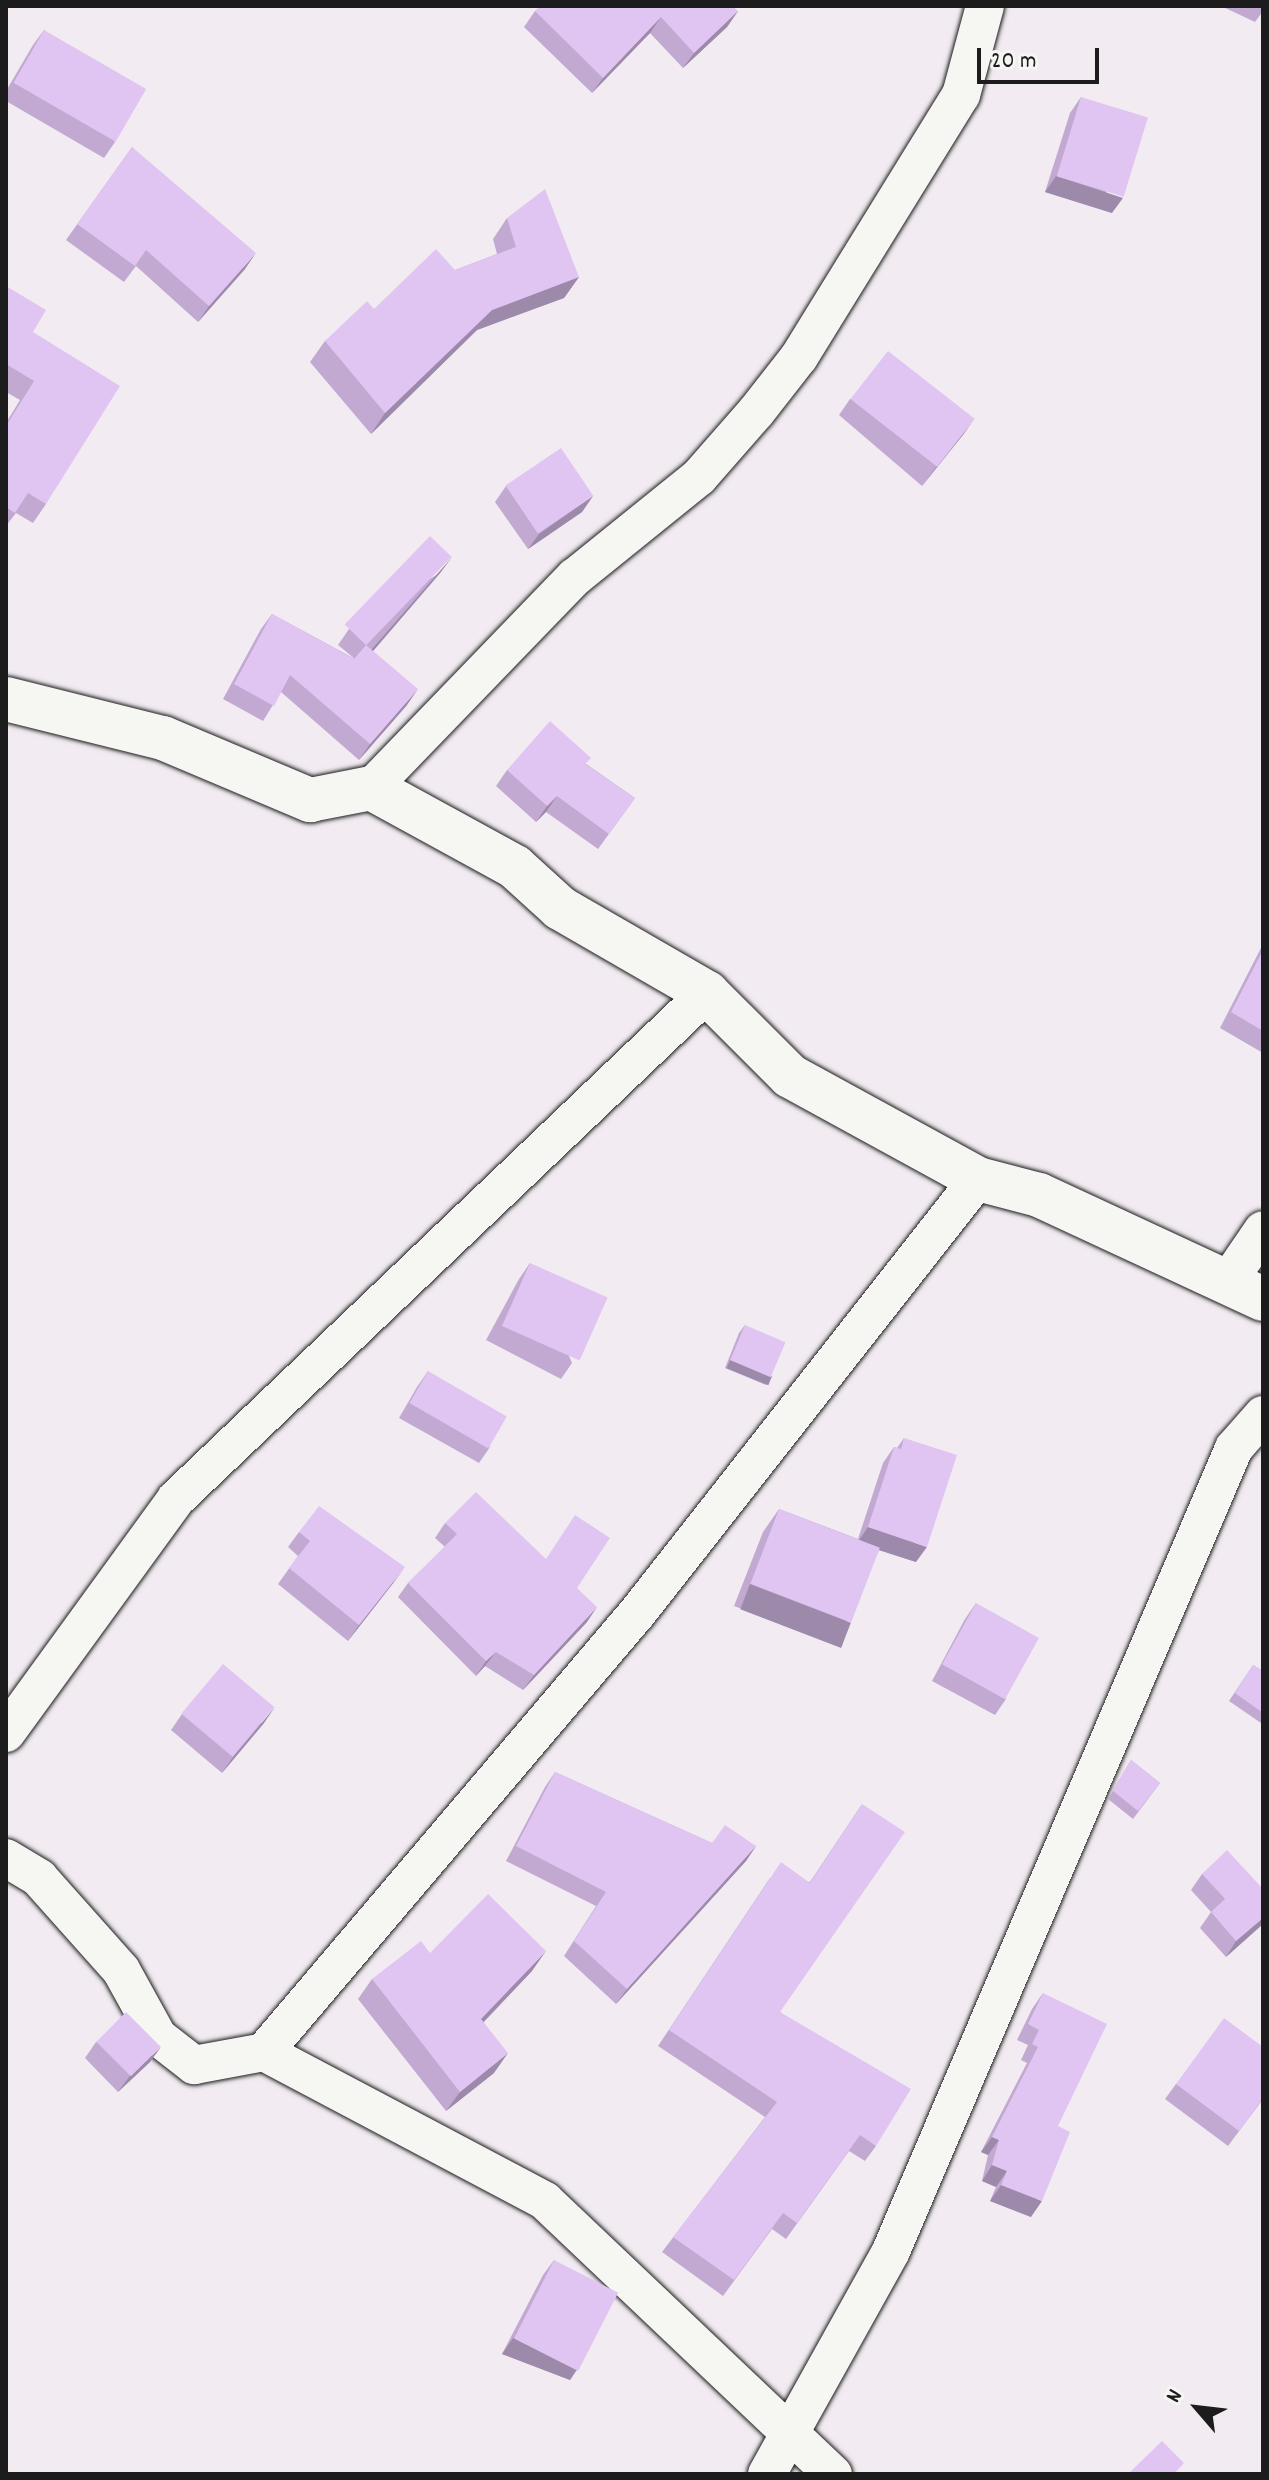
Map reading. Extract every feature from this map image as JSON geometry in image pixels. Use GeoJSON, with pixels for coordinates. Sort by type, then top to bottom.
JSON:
{"type":"FeatureCollection","features":[{"type":"Feature","properties":{"kind":"street"},"geometry":{"type":"LineString","coordinates":[[6,699],[163,738],[310,800],[371,788],[575,577],[699,477],[756,412],[799,357],[961,95],[985,6]]}},
{"type":"Feature","properties":{"kind":"street"},"geometry":{"type":"LineString","coordinates":[[371,788],[515,867],[560,908],[707,993],[790,1076],[978,1179],[1039,1195],[1245,1291],[1263,1230]]}},
{"type":"Feature","properties":{"kind":"street"},"geometry":{"type":"LineString","coordinates":[[6,1733],[176,1499],[707,993]]}},
{"type":"Feature","properties":{"kind":"street"},"geometry":{"type":"LineString","coordinates":[[264,2052],[638,1612],[978,1179]]}},
{"type":"Feature","properties":{"kind":"street"},"geometry":{"type":"LineString","coordinates":[[767,2474],[891,2251],[1234,1448],[1263,1415]]}},
{"type":"Feature","properties":{"kind":"street"},"geometry":{"type":"LineString","coordinates":[[6,1858],[39,1878],[121,1970],[158,2037],[194,2065],[264,2052],[545,2201],[641,2286],[789,2435],[833,2474]]}},
{"type":"Feature","properties":{"kind":"building"},"geometry":{"type":"Polygon","coordinates":[[[540,6],[733,6],[738,11],[694,53],[661,17],[603,78],[535,11],[540,6]]]}},
{"type":"Feature","properties":{"kind":"building"},"geometry":{"type":"Polygon","coordinates":[[[44,30],[146,89],[116,142],[14,83],[44,30]]]}},
{"type":"Feature","properties":{"kind":"building"},"geometry":{"type":"Polygon","coordinates":[[[1081,97],[1148,117],[1124,197],[1057,176],[1081,97]]]}},
{"type":"Feature","properties":{"kind":"building"},"geometry":{"type":"Polygon","coordinates":[[[132,147],[256,253],[209,306],[146,250],[135,266],[77,224],[132,147]]]}},
{"type":"Feature","properties":{"kind":"building"},"geometry":{"type":"Polygon","coordinates":[[[545,189],[579,277],[492,310],[385,413],[325,341],[367,301],[374,309],[436,249],[455,270],[516,247],[507,218],[545,189]]]}},
{"type":"Feature","properties":{"kind":"building"},"geometry":{"type":"Polygon","coordinates":[[[6,286],[46,310],[33,332],[120,386],[46,504],[28,493],[15,513],[6,507],[6,426],[34,381],[6,364],[6,286]]]}},
{"type":"Feature","properties":{"kind":"building"},"geometry":{"type":"Polygon","coordinates":[[[888,351],[975,419],[937,467],[850,399],[888,351]]]}},
{"type":"Feature","properties":{"kind":"building"},"geometry":{"type":"Polygon","coordinates":[[[561,448],[593,496],[538,534],[505,485],[561,448]]]}},
{"type":"Feature","properties":{"kind":"building"},"geometry":{"type":"Polygon","coordinates":[[[430,536],[452,557],[366,645],[345,624],[430,536]]]}},
{"type":"Feature","properties":{"kind":"building"},"geometry":{"type":"Polygon","coordinates":[[[272,614],[354,659],[366,645],[418,689],[370,744],[290,675],[274,706],[234,684],[272,614]]]}},
{"type":"Feature","properties":{"kind":"building"},"geometry":{"type":"Polygon","coordinates":[[[550,721],[591,758],[585,764],[635,798],[609,834],[557,796],[547,806],[507,770],[550,721]]]}},
{"type":"Feature","properties":{"kind":"building"},"geometry":{"type":"Polygon","coordinates":[[[1263,950],[1263,1031],[1231,1012],[1263,950]]]}},
{"type":"Feature","properties":{"kind":"building"},"geometry":{"type":"Polygon","coordinates":[[[530,1263],[608,1298],[580,1361],[502,1326],[530,1263]]]}},
{"type":"Feature","properties":{"kind":"building"},"geometry":{"type":"Polygon","coordinates":[[[745,1325],[786,1342],[771,1377],[730,1360],[745,1325]]]}},
{"type":"Feature","properties":{"kind":"building"},"geometry":{"type":"Polygon","coordinates":[[[428,1371],[507,1416],[488,1449],[410,1403],[428,1371]]]}},
{"type":"Feature","properties":{"kind":"building"},"geometry":{"type":"Polygon","coordinates":[[[904,1438],[957,1455],[927,1547],[868,1527],[894,1447],[901,1449],[904,1438]]]}},
{"type":"Feature","properties":{"kind":"building"},"geometry":{"type":"Polygon","coordinates":[[[476,1492],[546,1559],[575,1515],[610,1538],[577,1588],[597,1607],[534,1675],[496,1652],[486,1661],[408,1583],[457,1534],[445,1523],[476,1492]]]}},
{"type":"Feature","properties":{"kind":"building"},"geometry":{"type":"Polygon","coordinates":[[[319,1506],[405,1567],[359,1625],[289,1568],[310,1541],[299,1532],[319,1506]]]}},
{"type":"Feature","properties":{"kind":"building"},"geometry":{"type":"Polygon","coordinates":[[[779,1509],[880,1548],[851,1622],[750,1584],[779,1509]]]}},
{"type":"Feature","properties":{"kind":"building"},"geometry":{"type":"Polygon","coordinates":[[[976,1603],[1039,1638],[1005,1699],[942,1664],[976,1603]]]}},
{"type":"Feature","properties":{"kind":"building"},"geometry":{"type":"Polygon","coordinates":[[[223,1664],[274,1707],[233,1757],[181,1714],[223,1664]]]}},
{"type":"Feature","properties":{"kind":"building"},"geometry":{"type":"Polygon","coordinates":[[[1253,1665],[1263,1671],[1263,1713],[1235,1693],[1253,1665]]]}},
{"type":"Feature","properties":{"kind":"building"},"geometry":{"type":"Polygon","coordinates":[[[1131,1760],[1160,1783],[1138,1811],[1113,1791],[1131,1760]]]}},
{"type":"Feature","properties":{"kind":"building"},"geometry":{"type":"Polygon","coordinates":[[[555,1772],[712,1843],[725,1825],[756,1846],[627,1989],[574,1941],[606,1892],[516,1846],[555,1772]]]}},
{"type":"Feature","properties":{"kind":"building"},"geometry":{"type":"Polygon","coordinates":[[[862,1804],[905,1832],[780,2012],[911,2089],[876,2146],[860,2135],[797,2223],[783,2213],[734,2280],[673,2237],[777,2102],[669,2030],[781,1862],[810,1883],[862,1804]]]}},
{"type":"Feature","properties":{"kind":"building"},"geometry":{"type":"Polygon","coordinates":[[[1227,1850],[1263,1889],[1263,1918],[1236,1941],[1211,1912],[1225,1899],[1202,1874],[1227,1850]]]}},
{"type":"Feature","properties":{"kind":"building"},"geometry":{"type":"Polygon","coordinates":[[[488,1894],[546,1951],[481,2019],[508,2053],[460,2092],[372,1979],[421,1941],[430,1953],[488,1894]]]}},
{"type":"Feature","properties":{"kind":"building"},"geometry":{"type":"Polygon","coordinates":[[[1043,1993],[1107,2024],[1058,2126],[1070,2132],[1042,2201],[1001,2185],[1007,2171],[992,2165],[999,2140],[992,2137],[1038,2047],[1032,2044],[1039,2030],[1028,2024],[1043,1993]]]}},
{"type":"Feature","properties":{"kind":"building"},"geometry":{"type":"Polygon","coordinates":[[[126,2012],[161,2047],[131,2076],[96,2042],[126,2012]]]}},
{"type":"Feature","properties":{"kind":"building"},"geometry":{"type":"Polygon","coordinates":[[[1224,2018],[1263,2047],[1263,2098],[1239,2131],[1176,2084],[1224,2018]]]}},
{"type":"Feature","properties":{"kind":"building"},"geometry":{"type":"Polygon","coordinates":[[[554,2260],[618,2293],[578,2371],[514,2338],[554,2260]]]}},
{"type":"Feature","properties":{"kind":"building"},"geometry":{"type":"Polygon","coordinates":[[[1162,2441],[1184,2463],[1174,2474],[1128,2474],[1162,2441]]]}}]}
